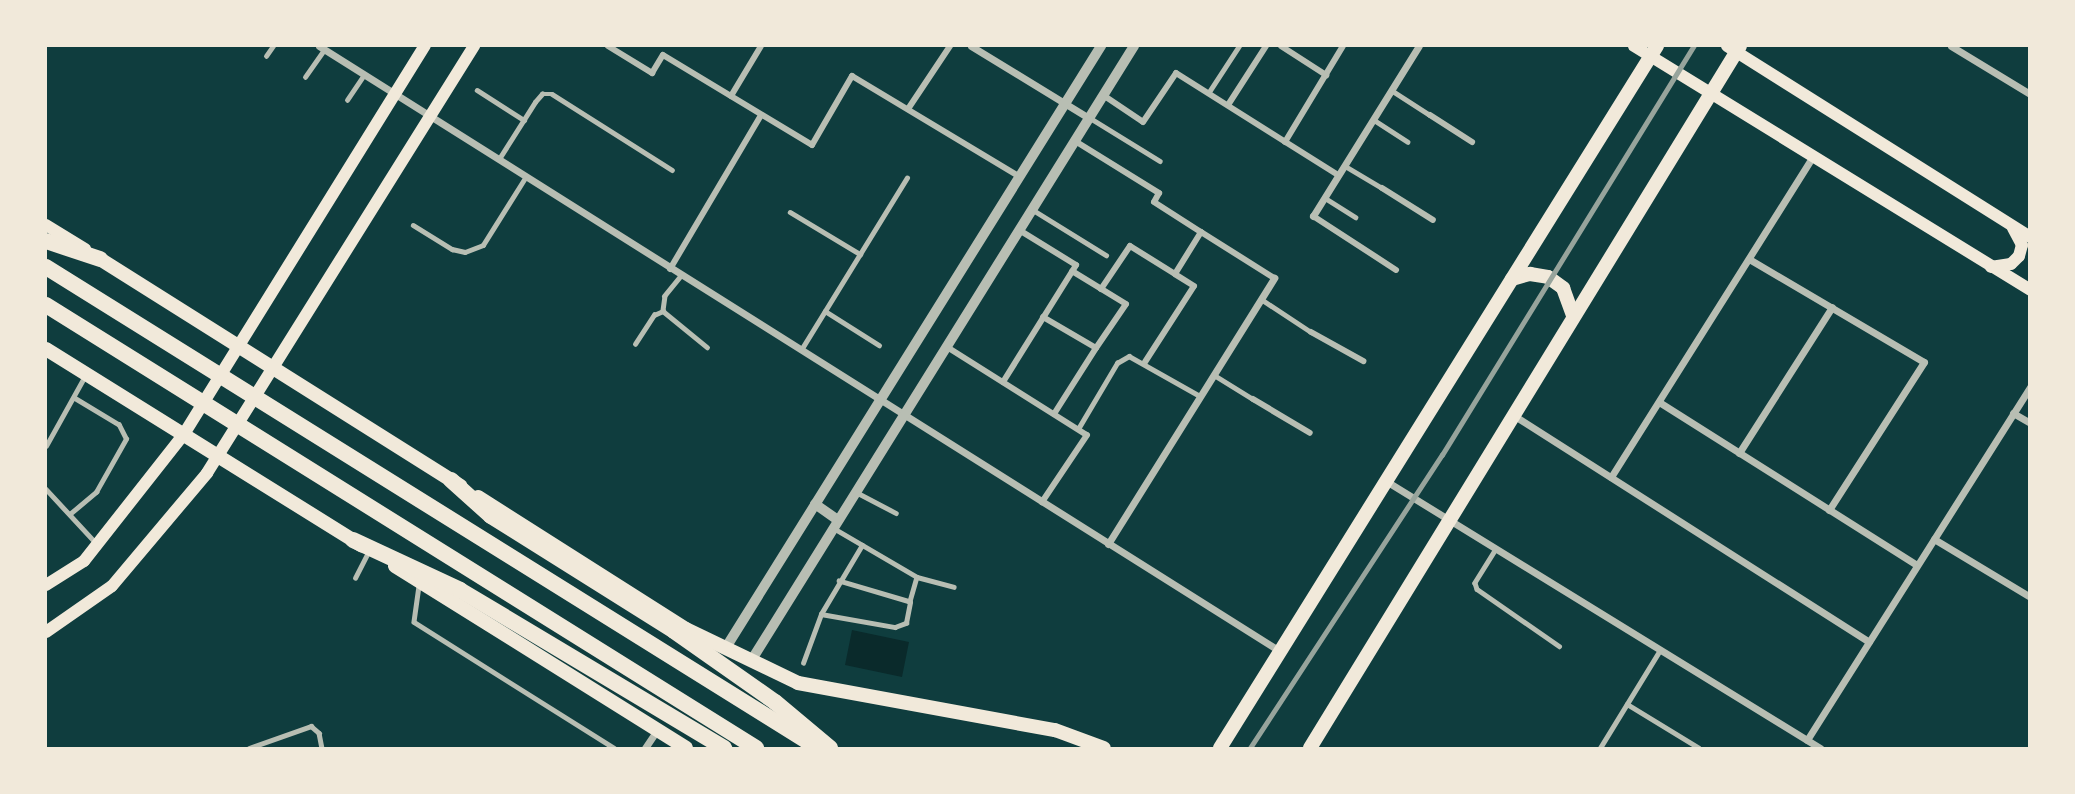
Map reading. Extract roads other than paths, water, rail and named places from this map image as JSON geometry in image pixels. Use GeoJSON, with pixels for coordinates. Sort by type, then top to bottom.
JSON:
{"type":"FeatureCollection","features":[{"type":"Feature","properties":{"kind":"highway"},"geometry":{"type":"LineString","coordinates":[[46,241],[100,259]]}},
{"type":"Feature","properties":{"kind":"highway"},"geometry":{"type":"LineString","coordinates":[[46,267],[818,748]]}},
{"type":"Feature","properties":{"kind":"highway"},"geometry":{"type":"LineString","coordinates":[[46,304],[756,748]]}},
{"type":"Feature","properties":{"kind":"highway"},"geometry":{"type":"LineString","coordinates":[[451,480],[491,516],[674,631],[775,702],[831,748]]}},
{"type":"Feature","properties":{"kind":"highway"},"geometry":{"type":"LineString","coordinates":[[353,540],[468,595],[724,748]]}},
{"type":"Feature","properties":{"kind":"main road"},"geometry":{"type":"LineString","coordinates":[[46,585],[84,561],[193,422],[425,46]]}},
{"type":"Feature","properties":{"kind":"main road"},"geometry":{"type":"LineString","coordinates":[[46,632],[112,586],[222,449],[474,46]]}},
{"type":"Feature","properties":{"kind":"main road"},"geometry":{"type":"LineString","coordinates":[[1634,46],[1654,50],[1709,93],[2029,290]]}},
{"type":"Feature","properties":{"kind":"main road"},"geometry":{"type":"LineString","coordinates":[[1310,748],[1709,93],[1734,47],[2029,237]]}},
{"type":"Feature","properties":{"kind":"main road"},"geometry":{"type":"LineString","coordinates":[[1220,748],[1278,650],[1654,50]]}},
{"type":"Feature","properties":{"kind":"main road"},"geometry":{"type":"LineString","coordinates":[[46,225],[686,629],[725,649],[807,685],[1055,730],[1104,748]]}},
{"type":"Feature","properties":{"kind":"main road"},"geometry":{"type":"LineString","coordinates":[[1991,267],[2011,264],[2019,256],[2018,233],[2010,225]]}},
{"type":"Feature","properties":{"kind":"main road"},"geometry":{"type":"LineString","coordinates":[[1512,279],[1530,274],[1548,277],[1563,288],[1573,316]]}},
{"type":"Feature","properties":{"kind":"main road"},"geometry":{"type":"LineString","coordinates":[[46,349],[184,434],[222,449],[353,540],[686,748]]}},
{"type":"Feature","properties":{"kind":"street"},"geometry":{"type":"LineString","coordinates":[[608,46],[652,73],[663,55],[812,145],[852,76],[1020,177]]}},
{"type":"Feature","properties":{"kind":"street"},"geometry":{"type":"LineString","coordinates":[[731,96],[761,46]]}},
{"type":"Feature","properties":{"kind":"street"},"geometry":{"type":"LineString","coordinates":[[908,109],[950,46]]}},
{"type":"Feature","properties":{"kind":"street"},"geometry":{"type":"LineString","coordinates":[[971,46],[1089,118]]}},
{"type":"Feature","properties":{"kind":"street"},"geometry":{"type":"LineString","coordinates":[[725,649],[1101,46]]}},
{"type":"Feature","properties":{"kind":"street"},"geometry":{"type":"LineString","coordinates":[[751,661],[1134,46]]}},
{"type":"Feature","properties":{"kind":"street"},"geometry":{"type":"LineString","coordinates":[[1228,105],[1266,46]]}},
{"type":"Feature","properties":{"kind":"street"},"geometry":{"type":"LineString","coordinates":[[1281,46],[1326,75]]}},
{"type":"Feature","properties":{"kind":"street"},"geometry":{"type":"LineString","coordinates":[[1285,142],[1343,46]]}},
{"type":"Feature","properties":{"kind":"street"},"geometry":{"type":"LineString","coordinates":[[1396,270],[1313,216],[1419,46]]}},
{"type":"Feature","properties":{"kind":"street"},"geometry":{"type":"LineString","coordinates":[[1951,46],[2029,94]]}},
{"type":"Feature","properties":{"kind":"street"},"geometry":{"type":"LineString","coordinates":[[321,47],[1278,650]]}},
{"type":"Feature","properties":{"kind":"street"},"geometry":{"type":"LineString","coordinates":[[1103,95],[1143,122],[1176,73],[1338,175]]}},
{"type":"Feature","properties":{"kind":"street"},"geometry":{"type":"LineString","coordinates":[[670,269],[761,115]]}},
{"type":"Feature","properties":{"kind":"street"},"geometry":{"type":"LineString","coordinates":[[1430,115],[1472,142]]}},
{"type":"Feature","properties":{"kind":"street"},"geometry":{"type":"LineString","coordinates":[[1075,141],[1159,193],[1154,202],[1275,278],[1108,544]]}},
{"type":"Feature","properties":{"kind":"street"},"geometry":{"type":"LineString","coordinates":[[1611,477],[1812,158]]}},
{"type":"Feature","properties":{"kind":"street"},"geometry":{"type":"LineString","coordinates":[[1382,188],[1433,220]]}},
{"type":"Feature","properties":{"kind":"street"},"geometry":{"type":"LineString","coordinates":[[1003,382],[1076,265],[1020,230]]}},
{"type":"Feature","properties":{"kind":"street"},"geometry":{"type":"LineString","coordinates":[[1175,274],[1201,232]]}},
{"type":"Feature","properties":{"kind":"street"},"geometry":{"type":"LineString","coordinates":[[1101,289],[1130,246],[1194,286],[1145,362]]}},
{"type":"Feature","properties":{"kind":"street"},"geometry":{"type":"LineString","coordinates":[[1749,259],[1924,362],[1829,510]]}},
{"type":"Feature","properties":{"kind":"street"},"geometry":{"type":"LineString","coordinates":[[1054,414],[1126,304],[1072,271]]}},
{"type":"Feature","properties":{"kind":"street"},"geometry":{"type":"LineString","coordinates":[[1739,453],[1832,307]]}},
{"type":"Feature","properties":{"kind":"street"},"geometry":{"type":"LineString","coordinates":[[1043,317],[1096,348]]}},
{"type":"Feature","properties":{"kind":"street"},"geometry":{"type":"LineString","coordinates":[[1311,332],[1363,361]]}},
{"type":"Feature","properties":{"kind":"street"},"geometry":{"type":"LineString","coordinates":[[947,346],[1094,440]]}},
{"type":"Feature","properties":{"kind":"street"},"geometry":{"type":"LineString","coordinates":[[1807,740],[2029,387]]}},
{"type":"Feature","properties":{"kind":"street"},"geometry":{"type":"LineString","coordinates":[[1253,399],[1310,433]]}},
{"type":"Feature","properties":{"kind":"street"},"geometry":{"type":"LineString","coordinates":[[1658,402],[1917,565]]}},
{"type":"Feature","properties":{"kind":"street"},"geometry":{"type":"LineString","coordinates":[[2013,413],[2029,423]]}},
{"type":"Feature","properties":{"kind":"street"},"geometry":{"type":"LineString","coordinates":[[1513,414],[1869,642]]}},
{"type":"Feature","properties":{"kind":"street"},"geometry":{"type":"LineString","coordinates":[[1042,502],[1087,435]]}},
{"type":"Feature","properties":{"kind":"street"},"geometry":{"type":"LineString","coordinates":[[1385,480],[1820,748]]}},
{"type":"Feature","properties":{"kind":"street"},"geometry":{"type":"LineString","coordinates":[[815,504],[836,524]]}},
{"type":"Feature","properties":{"kind":"street"},"geometry":{"type":"LineString","coordinates":[[1934,540],[2029,597]]}},
{"type":"Feature","properties":{"kind":"street"},"geometry":{"type":"LineString","coordinates":[[645,748],[657,730]]}},
{"type":"Feature","properties":{"kind":"lane"},"geometry":{"type":"LineString","coordinates":[[266,56],[272,46]]}},
{"type":"Feature","properties":{"kind":"lane"},"geometry":{"type":"LineString","coordinates":[[1209,92],[1239,46]]}},
{"type":"Feature","properties":{"kind":"lane"},"geometry":{"type":"LineString","coordinates":[[304,78],[321,47]]}},
{"type":"Feature","properties":{"kind":"lane"},"geometry":{"type":"LineString","coordinates":[[347,100],[363,75]]}},
{"type":"Feature","properties":{"kind":"lane"},"geometry":{"type":"LineString","coordinates":[[477,90],[524,120]]}},
{"type":"Feature","properties":{"kind":"lane"},"geometry":{"type":"LineString","coordinates":[[1391,90],[1430,115]]}},
{"type":"Feature","properties":{"kind":"lane"},"geometry":{"type":"LineString","coordinates":[[498,161],[542,94],[552,94],[672,170]]}},
{"type":"Feature","properties":{"kind":"lane"},"geometry":{"type":"LineString","coordinates":[[1089,118],[1160,162]]}},
{"type":"Feature","properties":{"kind":"lane"},"geometry":{"type":"LineString","coordinates":[[1373,119],[1408,142]]}},
{"type":"Feature","properties":{"kind":"lane"},"geometry":{"type":"LineString","coordinates":[[1345,166],[1382,188]]}},
{"type":"Feature","properties":{"kind":"lane"},"geometry":{"type":"LineString","coordinates":[[413,225],[452,249],[465,252],[483,246],[525,178]]}},
{"type":"Feature","properties":{"kind":"lane"},"geometry":{"type":"LineString","coordinates":[[801,351],[907,178]]}},
{"type":"Feature","properties":{"kind":"lane"},"geometry":{"type":"LineString","coordinates":[[1324,198],[1355,217]]}},
{"type":"Feature","properties":{"kind":"lane"},"geometry":{"type":"LineString","coordinates":[[1032,209],[1106,255]]}},
{"type":"Feature","properties":{"kind":"lane"},"geometry":{"type":"LineString","coordinates":[[790,212],[860,254]]}},
{"type":"Feature","properties":{"kind":"lane"},"geometry":{"type":"LineString","coordinates":[[663,311],[665,296],[681,276]]}},
{"type":"Feature","properties":{"kind":"lane"},"geometry":{"type":"LineString","coordinates":[[1261,299],[1311,332]]}},
{"type":"Feature","properties":{"kind":"lane"},"geometry":{"type":"LineString","coordinates":[[635,344],[654,315],[663,311]]}},
{"type":"Feature","properties":{"kind":"lane"},"geometry":{"type":"LineString","coordinates":[[663,311],[707,347]]}},
{"type":"Feature","properties":{"kind":"lane"},"geometry":{"type":"LineString","coordinates":[[825,311],[878,345]]}},
{"type":"Feature","properties":{"kind":"lane"},"geometry":{"type":"LineString","coordinates":[[1078,429],[1117,363],[1129,356],[1145,362],[1200,397]]}},
{"type":"Feature","properties":{"kind":"lane"},"geometry":{"type":"LineString","coordinates":[[46,446],[86,374]]}},
{"type":"Feature","properties":{"kind":"lane"},"geometry":{"type":"LineString","coordinates":[[1214,374],[1253,399]]}},
{"type":"Feature","properties":{"kind":"lane"},"geometry":{"type":"LineString","coordinates":[[71,513],[96,492],[126,439],[119,425],[74,398]]}},
{"type":"Feature","properties":{"kind":"lane"},"geometry":{"type":"LineString","coordinates":[[46,489],[97,544]]}},
{"type":"Feature","properties":{"kind":"lane"},"geometry":{"type":"LineString","coordinates":[[856,492],[896,513]]}},
{"type":"Feature","properties":{"kind":"lane"},"geometry":{"type":"LineString","coordinates":[[836,524],[862,545],[917,577],[954,587]]}},
{"type":"Feature","properties":{"kind":"lane"},"geometry":{"type":"LineString","coordinates":[[803,663],[821,614],[862,545]]}},
{"type":"Feature","properties":{"kind":"lane"},"geometry":{"type":"LineString","coordinates":[[1496,548],[1475,583],[1476,589],[1559,646]]}},
{"type":"Feature","properties":{"kind":"lane"},"geometry":{"type":"LineString","coordinates":[[355,579],[369,550]]}},
{"type":"Feature","properties":{"kind":"lane"},"geometry":{"type":"LineString","coordinates":[[821,614],[895,627],[906,623],[917,577]]}},
{"type":"Feature","properties":{"kind":"lane"},"geometry":{"type":"LineString","coordinates":[[420,582],[414,622],[614,748]]}},
{"type":"Feature","properties":{"kind":"lane"},"geometry":{"type":"LineString","coordinates":[[839,582],[910,602]]}},
{"type":"Feature","properties":{"kind":"lane"},"geometry":{"type":"LineString","coordinates":[[1600,748],[1660,650]]}},
{"type":"Feature","properties":{"kind":"lane"},"geometry":{"type":"LineString","coordinates":[[1627,704],[1699,748]]}},
{"type":"Feature","properties":{"kind":"lane"},"geometry":{"type":"LineString","coordinates":[[248,748],[311,726],[320,733],[322,748]]}},
{"type":"Feature","properties":{"kind":"water"},"geometry":{"type":"Polygon","coordinates":[[[852,630],[909,642],[902,677],[845,665],[852,630]]]}},
{"type":"Feature","properties":{"kind":"railway"},"geometry":{"type":"LineString","coordinates":[[1250,748],[1442,455],[1694,46]]}}]}
